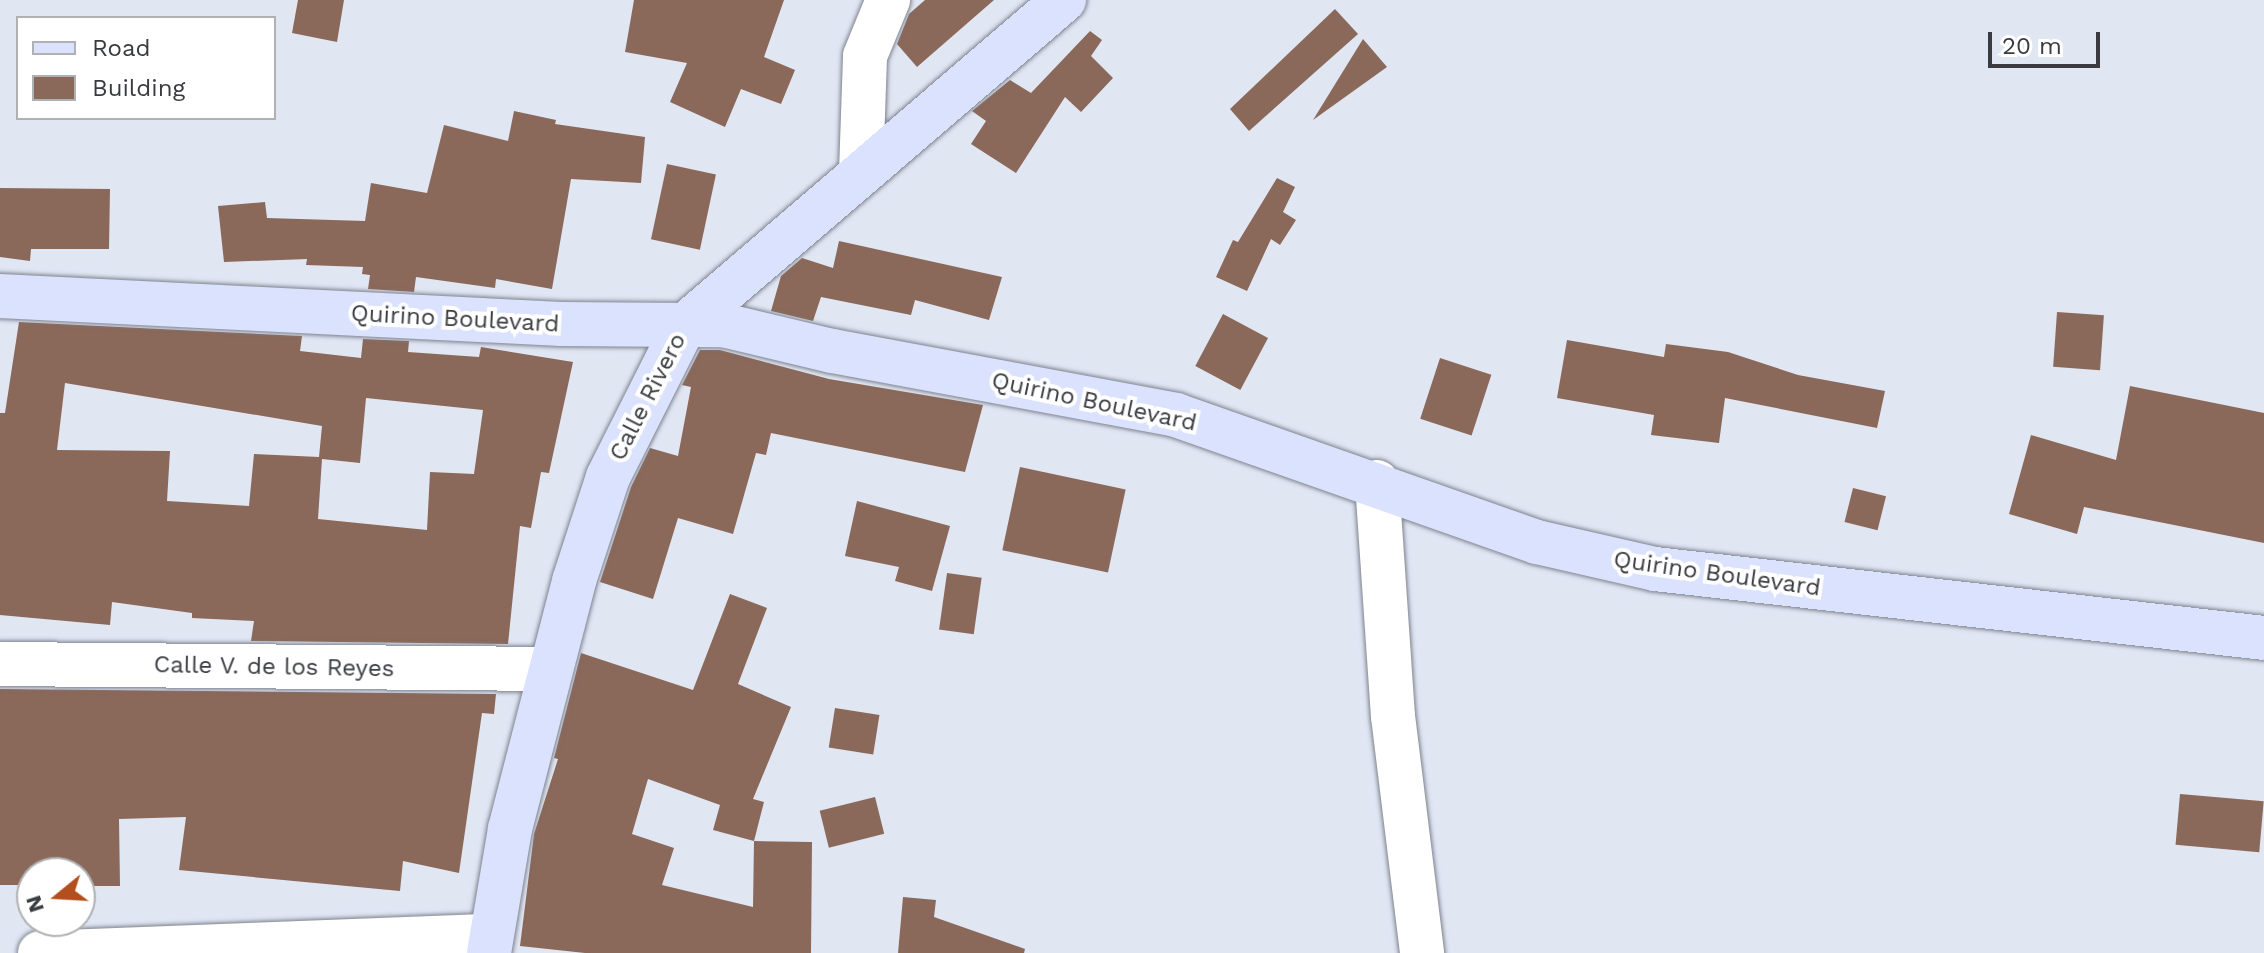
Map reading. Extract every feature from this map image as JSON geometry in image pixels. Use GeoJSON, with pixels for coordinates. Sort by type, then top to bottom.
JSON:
{"type":"FeatureCollection","features":[{"type":"Feature","properties":{"kind":"main road","name":"Calle Rivero"},"geometry":{"type":"LineString","coordinates":[[489,944],[548,669],[608,477],[684,326],[1064,0]]}},
{"type":"Feature","properties":{"kind":"main road","name":"Quirino Boulevard"},"geometry":{"type":"LineString","coordinates":[[0,296],[684,326],[723,325],[832,351],[1176,415],[1377,482],[1537,542],[1655,569],[2264,638]]}},
{"type":"Feature","properties":{"kind":"street"},"geometry":{"type":"LineString","coordinates":[[861,172],[865,56],[888,0]]}},
{"type":"Feature","properties":{"kind":"street"},"geometry":{"type":"LineString","coordinates":[[1377,482],[1393,716],[1422,953]]}},
{"type":"Feature","properties":{"kind":"street","name":"Calle V. de los Reyes"},"geometry":{"type":"LineString","coordinates":[[0,664],[548,669]]}},
{"type":"Feature","properties":{"kind":"street"},"geometry":{"type":"LineString","coordinates":[[40,953],[489,944]]}},
{"type":"Feature","properties":{"kind":"building"},"geometry":{"type":"Polygon","coordinates":[[[298,0],[344,0],[337,42],[292,33],[298,0]]]}},
{"type":"Feature","properties":{"kind":"building"},"geometry":{"type":"Polygon","coordinates":[[[634,0],[784,0],[764,57],[795,70],[781,104],[741,89],[725,127],[670,102],[687,63],[625,52],[634,0]]]}},
{"type":"Feature","properties":{"kind":"building"},"geometry":{"type":"Polygon","coordinates":[[[925,0],[994,0],[917,67],[897,44],[909,14],[925,0]]]}},
{"type":"Feature","properties":{"kind":"building"},"geometry":{"type":"Polygon","coordinates":[[[1335,9],[1358,34],[1249,131],[1230,109],[1335,9]]]}},
{"type":"Feature","properties":{"kind":"building"},"geometry":{"type":"Polygon","coordinates":[[[1090,31],[1102,40],[1091,56],[1113,78],[1081,112],[1065,97],[1016,173],[971,144],[986,121],[972,111],[1010,80],[1031,93],[1090,31]]]}},
{"type":"Feature","properties":{"kind":"building"},"geometry":{"type":"Polygon","coordinates":[[[1363,39],[1387,67],[1313,120],[1363,39]]]}},
{"type":"Feature","properties":{"kind":"building"},"geometry":{"type":"Polygon","coordinates":[[[514,111],[556,120],[555,124],[645,137],[641,183],[571,179],[552,289],[496,279],[495,288],[416,277],[414,292],[368,289],[370,275],[362,274],[363,267],[306,265],[307,259],[224,262],[218,206],[265,202],[267,218],[365,221],[371,183],[427,193],[444,125],[508,141],[514,111]]]}},
{"type":"Feature","properties":{"kind":"building"},"geometry":{"type":"Polygon","coordinates":[[[667,164],[716,174],[700,250],[651,239],[667,164]]]}},
{"type":"Feature","properties":{"kind":"building"},"geometry":{"type":"Polygon","coordinates":[[[1277,178],[1295,187],[1283,212],[1296,220],[1280,245],[1271,239],[1247,291],[1216,277],[1233,240],[1238,242],[1277,178]]]}},
{"type":"Feature","properties":{"kind":"building"},"geometry":{"type":"Polygon","coordinates":[[[0,188],[110,189],[109,249],[31,249],[30,261],[0,257],[0,188]]]}},
{"type":"Feature","properties":{"kind":"building"},"geometry":{"type":"Polygon","coordinates":[[[839,241],[1002,277],[989,320],[915,300],[911,315],[821,297],[813,321],[771,311],[781,276],[802,258],[833,268],[839,241]]]}},
{"type":"Feature","properties":{"kind":"building"},"geometry":{"type":"Polygon","coordinates":[[[2057,312],[2104,315],[2100,370],[2053,367],[2057,312]]]}},
{"type":"Feature","properties":{"kind":"building"},"geometry":{"type":"Polygon","coordinates":[[[1223,314],[1268,338],[1240,390],[1195,366],[1223,314]]]}},
{"type":"Feature","properties":{"kind":"building"},"geometry":{"type":"Polygon","coordinates":[[[19,322],[302,336],[300,351],[361,358],[363,339],[409,341],[408,352],[479,357],[481,347],[573,362],[549,473],[541,472],[531,528],[520,526],[508,644],[251,641],[254,621],[192,618],[192,613],[112,602],[110,625],[0,615],[0,413],[5,413],[19,322]],[[65,383],[57,450],[170,451],[167,501],[249,506],[254,454],[319,457],[322,426],[65,383]],[[366,398],[360,463],[322,459],[318,519],[427,530],[430,472],[474,474],[483,410],[366,398]]]}},
{"type":"Feature","properties":{"kind":"building"},"geometry":{"type":"Polygon","coordinates":[[[1567,340],[1664,357],[1666,344],[1728,352],[1798,375],[1885,391],[1877,428],[1725,398],[1719,443],[1651,435],[1654,415],[1557,398],[1567,340]]]}},
{"type":"Feature","properties":{"kind":"building"},"geometry":{"type":"Polygon","coordinates":[[[700,350],[720,350],[829,379],[983,405],[965,472],[771,433],[766,455],[756,453],[733,534],[678,518],[653,599],[600,582],[631,487],[650,448],[678,456],[691,387],[682,385],[700,350]]]}},
{"type":"Feature","properties":{"kind":"building"},"geometry":{"type":"Polygon","coordinates":[[[1440,358],[1491,375],[1472,436],[1420,419],[1440,358]]]}},
{"type":"Feature","properties":{"kind":"building"},"geometry":{"type":"Polygon","coordinates":[[[2130,386],[2264,413],[2264,543],[2084,507],[2077,534],[2009,514],[2031,435],[2116,460],[2130,386]]]}},
{"type":"Feature","properties":{"kind":"building"},"geometry":{"type":"Polygon","coordinates":[[[1020,467],[1126,489],[1108,573],[1002,550],[1020,467]]]}},
{"type":"Feature","properties":{"kind":"building"},"geometry":{"type":"Polygon","coordinates":[[[1853,488],[1886,496],[1878,530],[1845,522],[1853,488]]]}},
{"type":"Feature","properties":{"kind":"building"},"geometry":{"type":"Polygon","coordinates":[[[857,501],[950,526],[932,591],[895,581],[899,567],[845,556],[857,501]]]}},
{"type":"Feature","properties":{"kind":"building"},"geometry":{"type":"Polygon","coordinates":[[[947,573],[982,578],[974,634],[939,629],[947,573]]]}},
{"type":"Feature","properties":{"kind":"building"},"geometry":{"type":"Polygon","coordinates":[[[730,594],[767,608],[738,684],[791,707],[753,799],[764,802],[754,841],[812,842],[811,953],[585,953],[520,946],[534,834],[558,759],[554,758],[581,653],[693,690],[730,594]],[[648,779],[632,834],[674,848],[662,885],[753,907],[754,841],[713,830],[720,805],[648,779]]]}},
{"type":"Feature","properties":{"kind":"building"},"geometry":{"type":"Polygon","coordinates":[[[0,689],[496,694],[494,714],[482,713],[459,873],[403,861],[400,891],[179,870],[186,817],[119,819],[120,886],[96,886],[96,857],[16,857],[16,885],[0,885],[0,689]]]}},
{"type":"Feature","properties":{"kind":"building"},"geometry":{"type":"Polygon","coordinates":[[[835,708],[879,715],[873,755],[829,748],[835,708]]]}},
{"type":"Feature","properties":{"kind":"building"},"geometry":{"type":"Polygon","coordinates":[[[2180,794],[2264,801],[2259,852],[2176,845],[2180,794]]]}},
{"type":"Feature","properties":{"kind":"building"},"geometry":{"type":"Polygon","coordinates":[[[875,797],[884,834],[829,848],[820,811],[875,797]]]}},
{"type":"Feature","properties":{"kind":"building"},"geometry":{"type":"Polygon","coordinates":[[[903,897],[936,900],[934,917],[1025,949],[1024,953],[898,953],[903,897]]]}}]}
